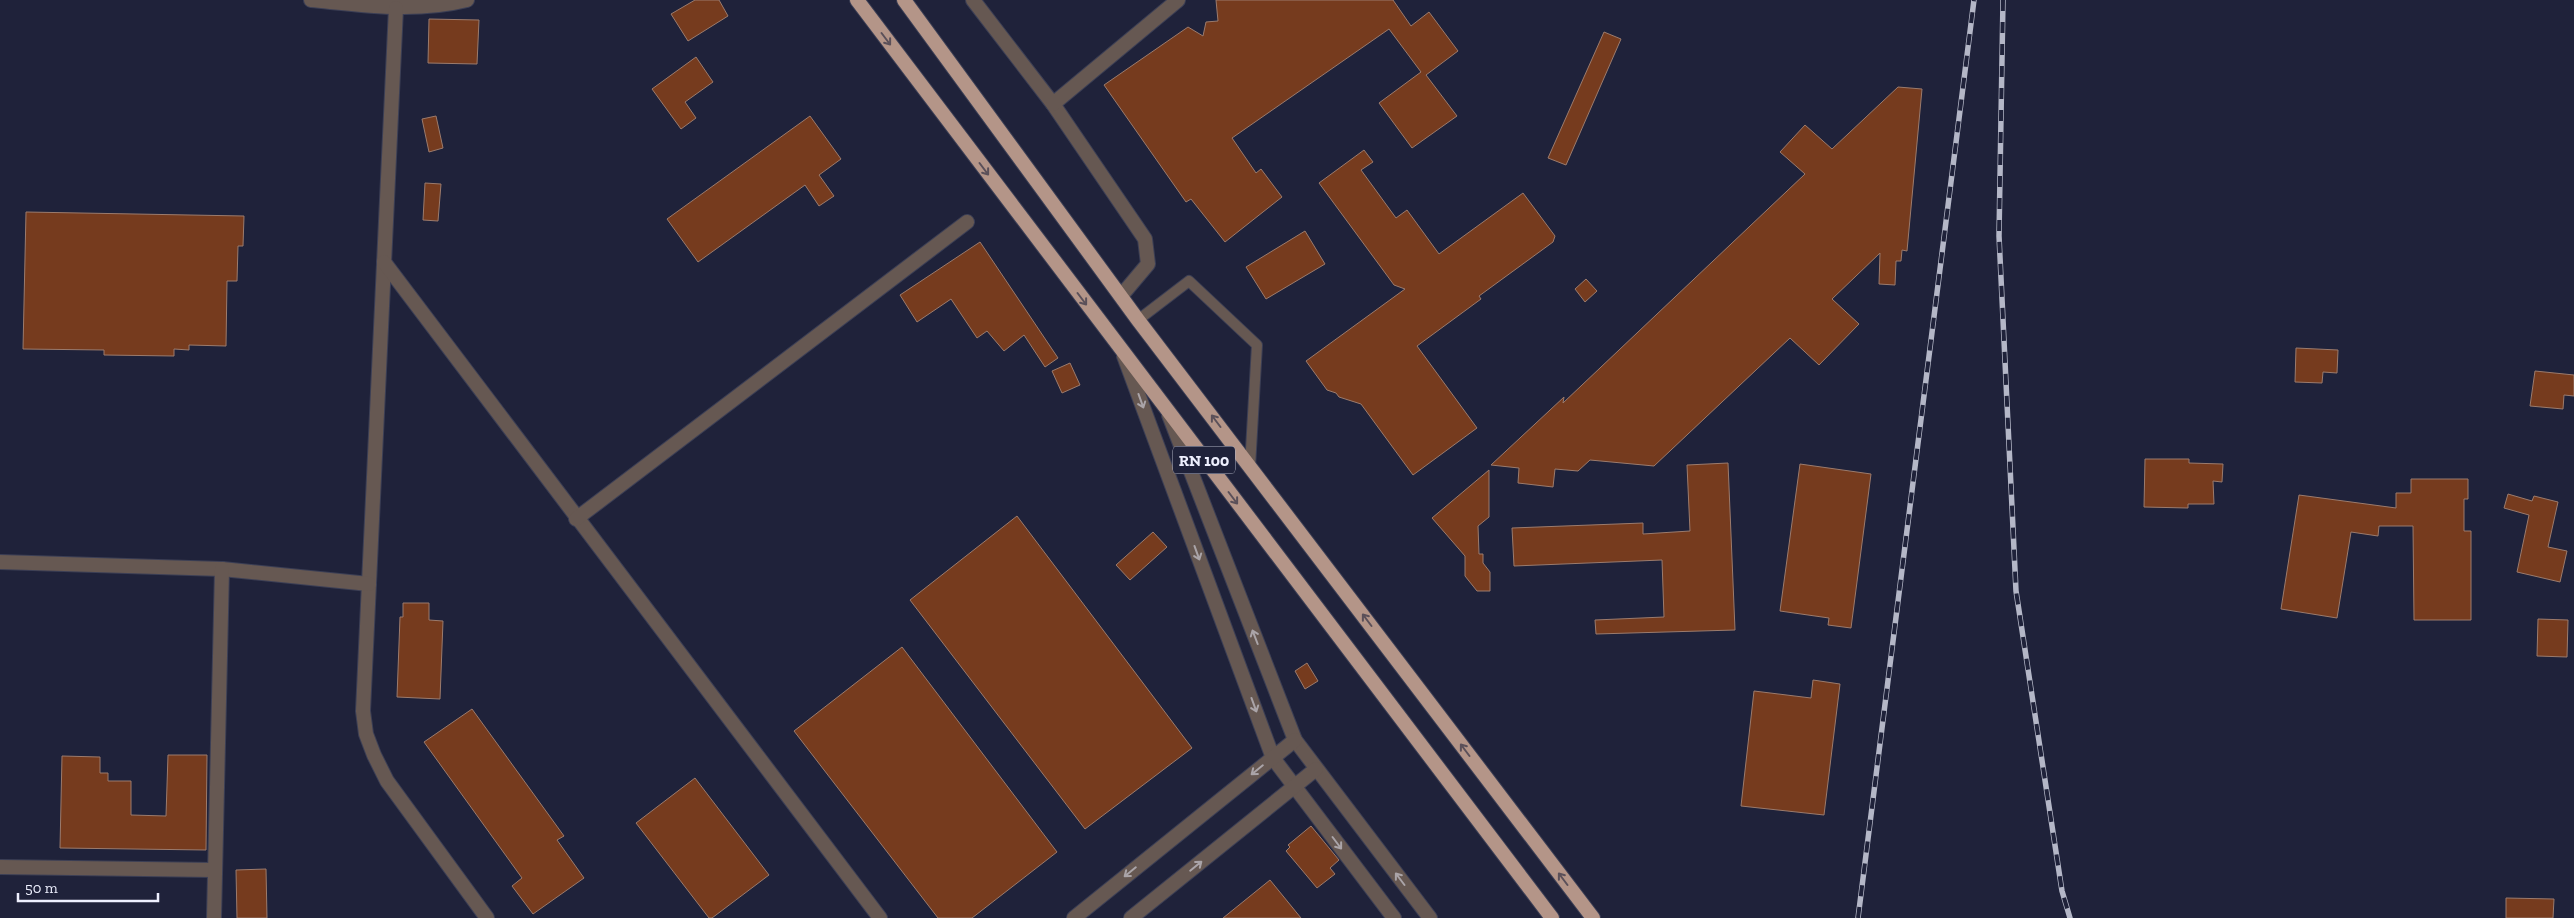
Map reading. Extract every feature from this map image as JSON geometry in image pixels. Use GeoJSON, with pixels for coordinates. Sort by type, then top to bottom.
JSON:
{"type":"FeatureCollection","features":[{"type":"Feature","properties":{"kind":"highway","name":"RN 100"},"geometry":{"type":"LineString","coordinates":[[857,0],[1552,918]]}},
{"type":"Feature","properties":{"kind":"highway","name":"RN 100"},"geometry":{"type":"LineString","coordinates":[[904,0],[1138,320],[1593,918]]}},
{"type":"Feature","properties":{"kind":"street"},"geometry":{"type":"LineString","coordinates":[[311,0],[396,8],[426,7],[467,0]]}},
{"type":"Feature","properties":{"kind":"street"},"geometry":{"type":"LineString","coordinates":[[973,0],[1053,104],[1145,238],[1148,264],[1121,296]]}},
{"type":"Feature","properties":{"kind":"street"},"geometry":{"type":"LineString","coordinates":[[1053,104],[1178,0]]}},
{"type":"Feature","properties":{"kind":"street"},"geometry":{"type":"LineString","coordinates":[[396,8],[363,711],[369,741],[387,781],[487,918]]}},
{"type":"Feature","properties":{"kind":"street"},"geometry":{"type":"LineString","coordinates":[[576,519],[967,222]]}},
{"type":"Feature","properties":{"kind":"street"},"geometry":{"type":"LineString","coordinates":[[384,262],[576,519],[880,918]]}},
{"type":"Feature","properties":{"kind":"street"},"geometry":{"type":"LineString","coordinates":[[1124,355],[1273,758],[1394,918]]}},
{"type":"Feature","properties":{"kind":"street"},"geometry":{"type":"LineString","coordinates":[[1167,411],[1295,740],[1430,918]]}},
{"type":"Feature","properties":{"kind":"street"},"geometry":{"type":"LineString","coordinates":[[0,562],[222,570],[369,584]]}},
{"type":"Feature","properties":{"kind":"street"},"geometry":{"type":"LineString","coordinates":[[214,918],[222,570]]}},
{"type":"Feature","properties":{"kind":"street"},"geometry":{"type":"LineString","coordinates":[[1074,918],[1295,740]]}},
{"type":"Feature","properties":{"kind":"street"},"geometry":{"type":"LineString","coordinates":[[1131,918],[1316,769]]}},
{"type":"Feature","properties":{"kind":"street"},"geometry":{"type":"LineString","coordinates":[[0,867],[214,870]]}},
{"type":"Feature","properties":{"kind":"lane"},"geometry":{"type":"LineString","coordinates":[[1138,320],[1189,281],[1257,345],[1250,467]]}},
{"type":"Feature","properties":{"kind":"building"},"geometry":{"type":"Polygon","coordinates":[[[695,0],[719,0],[728,16],[688,41],[671,14],[695,0]]]}},
{"type":"Feature","properties":{"kind":"building"},"geometry":{"type":"Polygon","coordinates":[[[1216,0],[1393,0],[1411,26],[1429,12],[1458,51],[1426,75],[1457,116],[1412,148],[1379,103],[1421,72],[1389,29],[1232,138],[1256,173],[1261,169],[1282,197],[1225,242],[1191,199],[1186,202],[1104,85],[1188,27],[1203,36],[1206,22],[1218,21],[1216,0]]]}},
{"type":"Feature","properties":{"kind":"building"},"geometry":{"type":"Polygon","coordinates":[[[429,19],[479,20],[477,64],[428,63],[429,19]]]}},
{"type":"Feature","properties":{"kind":"building"},"geometry":{"type":"Polygon","coordinates":[[[1604,32],[1621,39],[1566,165],[1548,158],[1604,32]]]}},
{"type":"Feature","properties":{"kind":"building"},"geometry":{"type":"Polygon","coordinates":[[[696,57],[713,82],[685,102],[696,118],[681,129],[652,89],[696,57]]]}},
{"type":"Feature","properties":{"kind":"building"},"geometry":{"type":"Polygon","coordinates":[[[1898,87],[1922,89],[1907,251],[1902,250],[1901,261],[1896,261],[1895,285],[1879,284],[1880,253],[1832,299],[1859,324],[1819,365],[1790,338],[1654,466],[1590,460],[1578,471],[1555,469],[1553,487],[1518,483],[1519,468],[1491,465],[1564,397],[1563,403],[1805,174],[1780,152],[1805,125],[1832,149],[1898,87]]]}},
{"type":"Feature","properties":{"kind":"building"},"geometry":{"type":"Polygon","coordinates":[[[436,116],[443,148],[429,152],[422,119],[436,116]]]}},
{"type":"Feature","properties":{"kind":"building"},"geometry":{"type":"Polygon","coordinates":[[[810,116],[841,159],[819,175],[834,196],[819,206],[805,185],[698,262],[667,219],[810,116]]]}},
{"type":"Feature","properties":{"kind":"building"},"geometry":{"type":"Polygon","coordinates":[[[1364,150],[1373,162],[1361,170],[1396,218],[1407,210],[1439,254],[1523,193],[1555,236],[1553,242],[1479,296],[1481,299],[1417,346],[1477,428],[1413,475],[1361,404],[1339,397],[1336,393],[1327,390],[1306,361],[1405,289],[1394,285],[1319,183],[1364,150]]]}},
{"type":"Feature","properties":{"kind":"building"},"geometry":{"type":"Polygon","coordinates":[[[425,183],[441,184],[438,221],[423,220],[425,183]]]}},
{"type":"Feature","properties":{"kind":"building"},"geometry":{"type":"Polygon","coordinates":[[[26,212],[244,216],[243,246],[238,246],[237,281],[227,281],[226,346],[189,345],[189,350],[174,349],[174,356],[104,355],[104,350],[23,349],[26,212]]]}},
{"type":"Feature","properties":{"kind":"building"},"geometry":{"type":"Polygon","coordinates":[[[1305,231],[1325,264],[1266,299],[1246,267],[1305,231]]]}},
{"type":"Feature","properties":{"kind":"building"},"geometry":{"type":"Polygon","coordinates":[[[980,242],[1058,358],[1045,367],[1024,335],[1004,351],[987,331],[977,338],[951,299],[917,322],[900,295],[980,242]]]}},
{"type":"Feature","properties":{"kind":"building"},"geometry":{"type":"Polygon","coordinates":[[[1586,279],[1597,291],[1585,302],[1575,289],[1586,279]]]}},
{"type":"Feature","properties":{"kind":"building"},"geometry":{"type":"Polygon","coordinates":[[[2296,348],[2338,350],[2337,373],[2323,372],[2322,383],[2295,382],[2296,348]]]}},
{"type":"Feature","properties":{"kind":"building"},"geometry":{"type":"Polygon","coordinates":[[[1070,363],[1080,385],[1062,393],[1052,371],[1070,363]]]}},
{"type":"Feature","properties":{"kind":"building"},"geometry":{"type":"Polygon","coordinates":[[[2535,371],[2574,375],[2574,396],[2564,395],[2563,409],[2530,406],[2535,371]]]}},
{"type":"Feature","properties":{"kind":"building"},"geometry":{"type":"Polygon","coordinates":[[[2145,459],[2189,459],[2189,463],[2223,464],[2222,482],[2213,481],[2214,504],[2188,504],[2188,508],[2144,507],[2145,459]]]}},
{"type":"Feature","properties":{"kind":"building"},"geometry":{"type":"Polygon","coordinates":[[[1728,463],[1735,630],[1596,634],[1595,620],[1664,617],[1662,560],[1514,566],[1512,528],[1643,523],[1643,534],[1690,531],[1687,465],[1728,463]]]}},
{"type":"Feature","properties":{"kind":"building"},"geometry":{"type":"Polygon","coordinates":[[[1800,464],[1871,474],[1851,628],[1828,625],[1829,618],[1780,611],[1800,464]]]}},
{"type":"Feature","properties":{"kind":"building"},"geometry":{"type":"Polygon","coordinates":[[[1489,470],[1489,517],[1478,526],[1479,554],[1483,554],[1483,563],[1490,572],[1490,591],[1477,591],[1465,576],[1465,556],[1432,518],[1489,470]]]}},
{"type":"Feature","properties":{"kind":"building"},"geometry":{"type":"Polygon","coordinates":[[[2411,479],[2468,479],[2468,499],[2464,499],[2464,531],[2471,531],[2471,620],[2414,620],[2413,526],[2379,526],[2378,536],[2351,532],[2337,618],[2281,609],[2299,495],[2396,508],[2396,493],[2411,493],[2411,479]]]}},
{"type":"Feature","properties":{"kind":"building"},"geometry":{"type":"Polygon","coordinates":[[[2508,494],[2532,501],[2534,496],[2558,502],[2548,547],[2567,551],[2560,582],[2517,572],[2529,515],[2504,508],[2508,494]]]}},
{"type":"Feature","properties":{"kind":"building"},"geometry":{"type":"Polygon","coordinates":[[[1017,516],[1192,748],[1085,829],[910,600],[1017,516]]]}},
{"type":"Feature","properties":{"kind":"building"},"geometry":{"type":"Polygon","coordinates":[[[1153,532],[1167,547],[1130,580],[1116,565],[1153,532]]]}},
{"type":"Feature","properties":{"kind":"building"},"geometry":{"type":"Polygon","coordinates":[[[403,603],[429,603],[429,620],[443,621],[440,699],[397,697],[400,617],[403,617],[403,603]]]}},
{"type":"Feature","properties":{"kind":"building"},"geometry":{"type":"Polygon","coordinates":[[[2538,619],[2568,620],[2567,657],[2537,656],[2538,619]]]}},
{"type":"Feature","properties":{"kind":"building"},"geometry":{"type":"Polygon","coordinates":[[[902,647],[1057,852],[972,918],[938,918],[794,731],[902,647]]]}},
{"type":"Feature","properties":{"kind":"building"},"geometry":{"type":"Polygon","coordinates":[[[1307,663],[1318,681],[1305,689],[1295,671],[1307,663]]]}},
{"type":"Feature","properties":{"kind":"building"},"geometry":{"type":"Polygon","coordinates":[[[1813,680],[1840,684],[1824,815],[1741,806],[1754,691],[1811,698],[1813,680]]]}},
{"type":"Feature","properties":{"kind":"building"},"geometry":{"type":"Polygon","coordinates":[[[472,709],[564,836],[557,840],[584,878],[533,914],[512,886],[522,878],[424,742],[472,709]]]}},
{"type":"Feature","properties":{"kind":"building"},"geometry":{"type":"Polygon","coordinates":[[[168,755],[207,755],[206,850],[60,848],[62,756],[100,757],[100,773],[108,773],[108,781],[131,781],[131,815],[166,816],[168,755]]]}},
{"type":"Feature","properties":{"kind":"building"},"geometry":{"type":"Polygon","coordinates":[[[695,778],[769,875],[712,918],[709,918],[636,823],[695,778]]]}},
{"type":"Feature","properties":{"kind":"building"},"geometry":{"type":"Polygon","coordinates":[[[1311,826],[1339,860],[1330,868],[1335,874],[1317,888],[1286,851],[1290,847],[1288,845],[1311,826]]]}},
{"type":"Feature","properties":{"kind":"building"},"geometry":{"type":"Polygon","coordinates":[[[266,869],[267,918],[237,918],[236,870],[266,869]]]}},
{"type":"Feature","properties":{"kind":"building"},"geometry":{"type":"Polygon","coordinates":[[[1270,880],[1301,918],[1223,918],[1270,880]]]}},
{"type":"Feature","properties":{"kind":"building"},"geometry":{"type":"Polygon","coordinates":[[[2506,898],[2554,899],[2553,918],[2506,918],[2506,898]]]}},
{"type":"Feature","properties":{"kind":"railway"},"geometry":{"type":"LineString","coordinates":[[1858,918],[1974,0]]}},
{"type":"Feature","properties":{"kind":"railway"},"geometry":{"type":"LineString","coordinates":[[2003,0],[1999,236],[2016,591],[2062,891],[2070,918]]}}]}
